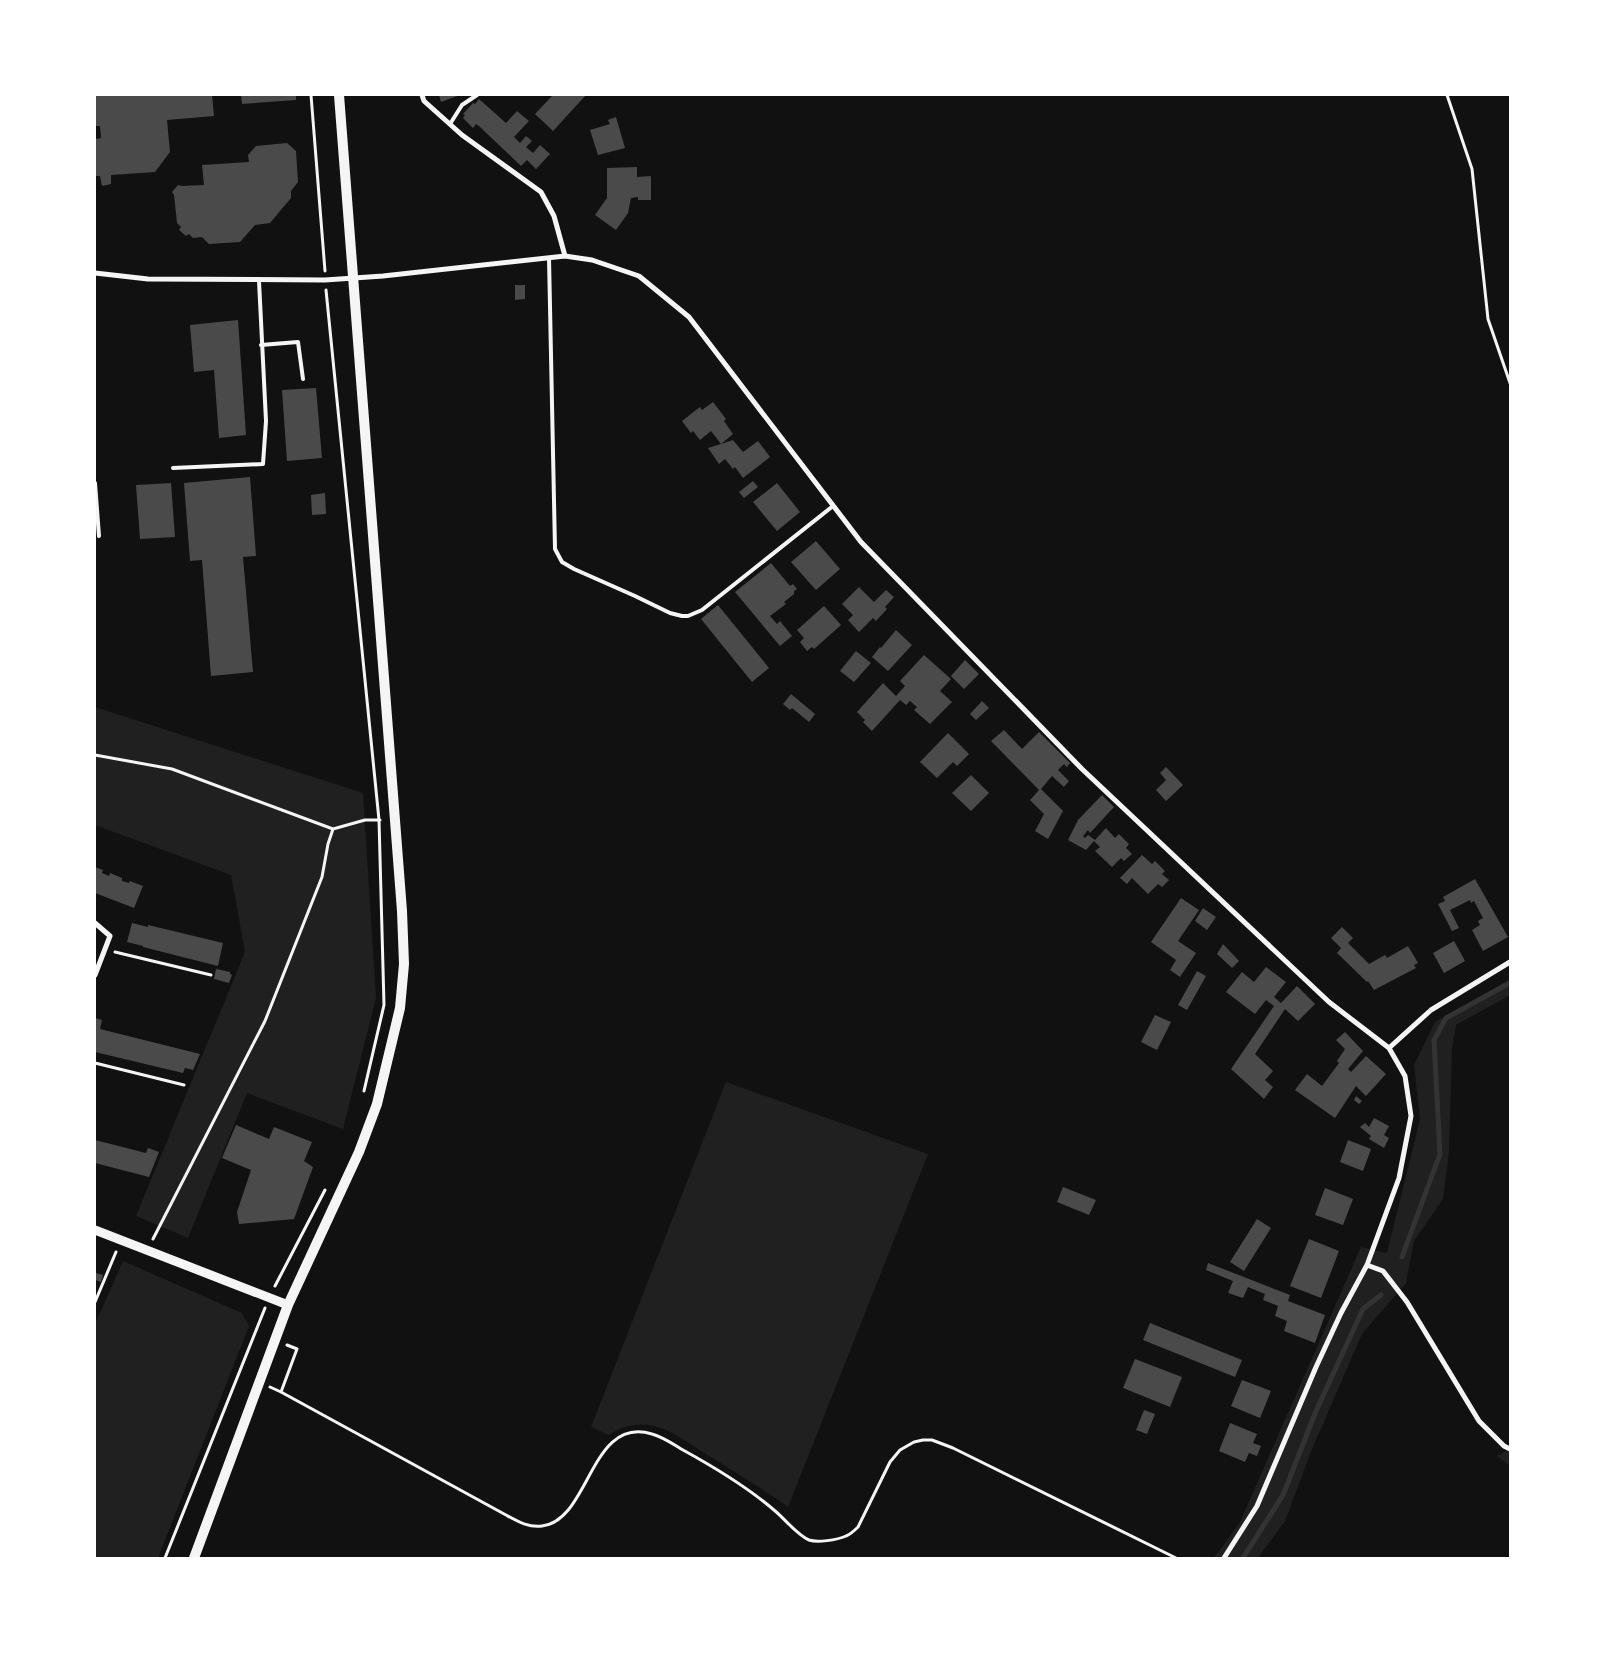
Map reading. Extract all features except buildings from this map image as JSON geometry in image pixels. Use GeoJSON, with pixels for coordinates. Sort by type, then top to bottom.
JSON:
{"type":"FeatureCollection","features":[{"type":"Feature","properties":{"kind":"main road"},"geometry":{"type":"LineString","coordinates":[[194,1558],[288,1305],[359,1152],[377,1104],[400,1008],[404,964],[402,911],[339,95]]}},
{"type":"Feature","properties":{"kind":"street"},"geometry":{"type":"LineString","coordinates":[[422,95],[424,101],[462,135],[540,192],[554,216],[565,256]]}},
{"type":"Feature","properties":{"kind":"street"},"geometry":{"type":"LineString","coordinates":[[95,273],[148,279],[326,280],[565,256],[592,260],[639,276],[689,317],[861,542],[1082,769],[1329,1002],[1389,1048],[1405,1076],[1411,1116],[1399,1178],[1367,1265],[1341,1313],[1316,1367],[1257,1506],[1224,1558]]}},
{"type":"Feature","properties":{"kind":"street"},"geometry":{"type":"LineString","coordinates":[[95,923],[110,936],[95,975]]}},
{"type":"Feature","properties":{"kind":"street"},"geometry":{"type":"LineString","coordinates":[[1389,1048],[1431,1010],[1510,962]]}},
{"type":"Feature","properties":{"kind":"street"},"geometry":{"type":"LineString","coordinates":[[95,1230],[288,1305]]}},
{"type":"Feature","properties":{"kind":"street"},"geometry":{"type":"LineString","coordinates":[[1367,1265],[1383,1271],[1408,1302],[1479,1421],[1504,1446],[1510,1449]]}},
{"type":"Feature","properties":{"kind":"lane"},"geometry":{"type":"LineString","coordinates":[[450,124],[462,105],[477,95]]}},
{"type":"Feature","properties":{"kind":"lane"},"geometry":{"type":"LineString","coordinates":[[550,258],[555,549],[562,562],[670,613],[682,616],[694,615],[739,582],[833,506]]}},
{"type":"Feature","properties":{"kind":"lane"},"geometry":{"type":"LineString","coordinates":[[173,468],[263,464],[266,421],[259,281]]}},
{"type":"Feature","properties":{"kind":"lane"},"geometry":{"type":"LineString","coordinates":[[261,345],[298,342],[303,379]]}},
{"type":"Feature","properties":{"kind":"lane"},"geometry":{"type":"LineString","coordinates":[[95,483],[99,536]]}},
{"type":"Feature","properties":{"kind":"path"},"geometry":{"type":"LineString","coordinates":[[311,95],[326,280],[379,820],[384,1005],[364,1094]]}},
{"type":"Feature","properties":{"kind":"path"},"geometry":{"type":"LineString","coordinates":[[1447,95],[1472,169],[1488,319],[1510,383]]}},
{"type":"Feature","properties":{"kind":"path"},"geometry":{"type":"LineString","coordinates":[[95,755],[172,769],[333,830],[365,820],[395,820]]}},
{"type":"Feature","properties":{"kind":"path"},"geometry":{"type":"LineString","coordinates":[[147,1250],[265,1021],[322,876],[328,844],[333,830]]}},
{"type":"Feature","properties":{"kind":"path"},"geometry":{"type":"LineString","coordinates":[[105,949],[211,975]]}},
{"type":"Feature","properties":{"kind":"path"},"geometry":{"type":"LineString","coordinates":[[95,1063],[184,1085]]}},
{"type":"Feature","properties":{"kind":"path"},"geometry":{"type":"LineString","coordinates":[[165,1558],[268,1298],[329,1182]]}},
{"type":"Feature","properties":{"kind":"path"},"geometry":{"type":"LineString","coordinates":[[95,1302],[121,1240]]}},
{"type":"Feature","properties":{"kind":"path"},"geometry":{"type":"LineString","coordinates":[[259,1383],[281,1392],[527,1525],[542,1526],[558,1520],[570,1507],[610,1445],[624,1435],[642,1432],[662,1438],[735,1481],[757,1496],[810,1540],[840,1538],[852,1533],[858,1527],[894,1456],[914,1442],[932,1440],[953,1448],[1176,1558]]}},
{"type":"Feature","properties":{"kind":"shaded area"},"geometry":{"type":"Polygon","coordinates":[[[95,707],[363,793],[376,998],[343,1129],[247,1093],[188,1238],[136,1216],[245,952],[231,875],[95,825],[95,707]]]}},
{"type":"Feature","properties":{"kind":"shaded area"},"geometry":{"type":"Polygon","coordinates":[[[1510,979],[1510,995],[1456,1025],[1452,1048],[1449,1151],[1443,1199],[1414,1241],[1406,1283],[1362,1334],[1312,1449],[1285,1521],[1258,1558],[1214,1558],[1240,1522],[1361,1247],[1387,1253],[1420,1119],[1414,1065],[1435,1022],[1510,979]]]}},
{"type":"Feature","properties":{"kind":"shaded area"},"geometry":{"type":"Polygon","coordinates":[[[726,1082],[928,1154],[788,1507],[669,1431],[650,1425],[638,1425],[626,1427],[609,1435],[591,1427],[726,1082]]]}},
{"type":"Feature","properties":{"kind":"shaded area"},"geometry":{"type":"Polygon","coordinates":[[[123,1261],[242,1313],[249,1326],[158,1558],[95,1558],[95,1324],[123,1261]]]}},
{"type":"Feature","properties":{"kind":"shaded area"},"geometry":{"type":"Polygon","coordinates":[[[1510,1449],[1510,1466],[1497,1456],[1510,1449]]]}},
{"type":"Feature","properties":{"kind":"waterway"},"geometry":{"type":"LineString","coordinates":[[1402,1257],[1440,1154],[1434,1040],[1446,1018],[1510,983]]}},
{"type":"Feature","properties":{"kind":"waterway"},"geometry":{"type":"LineString","coordinates":[[1243,1558],[1283,1495],[1316,1411],[1363,1309],[1381,1295]]}}]}
